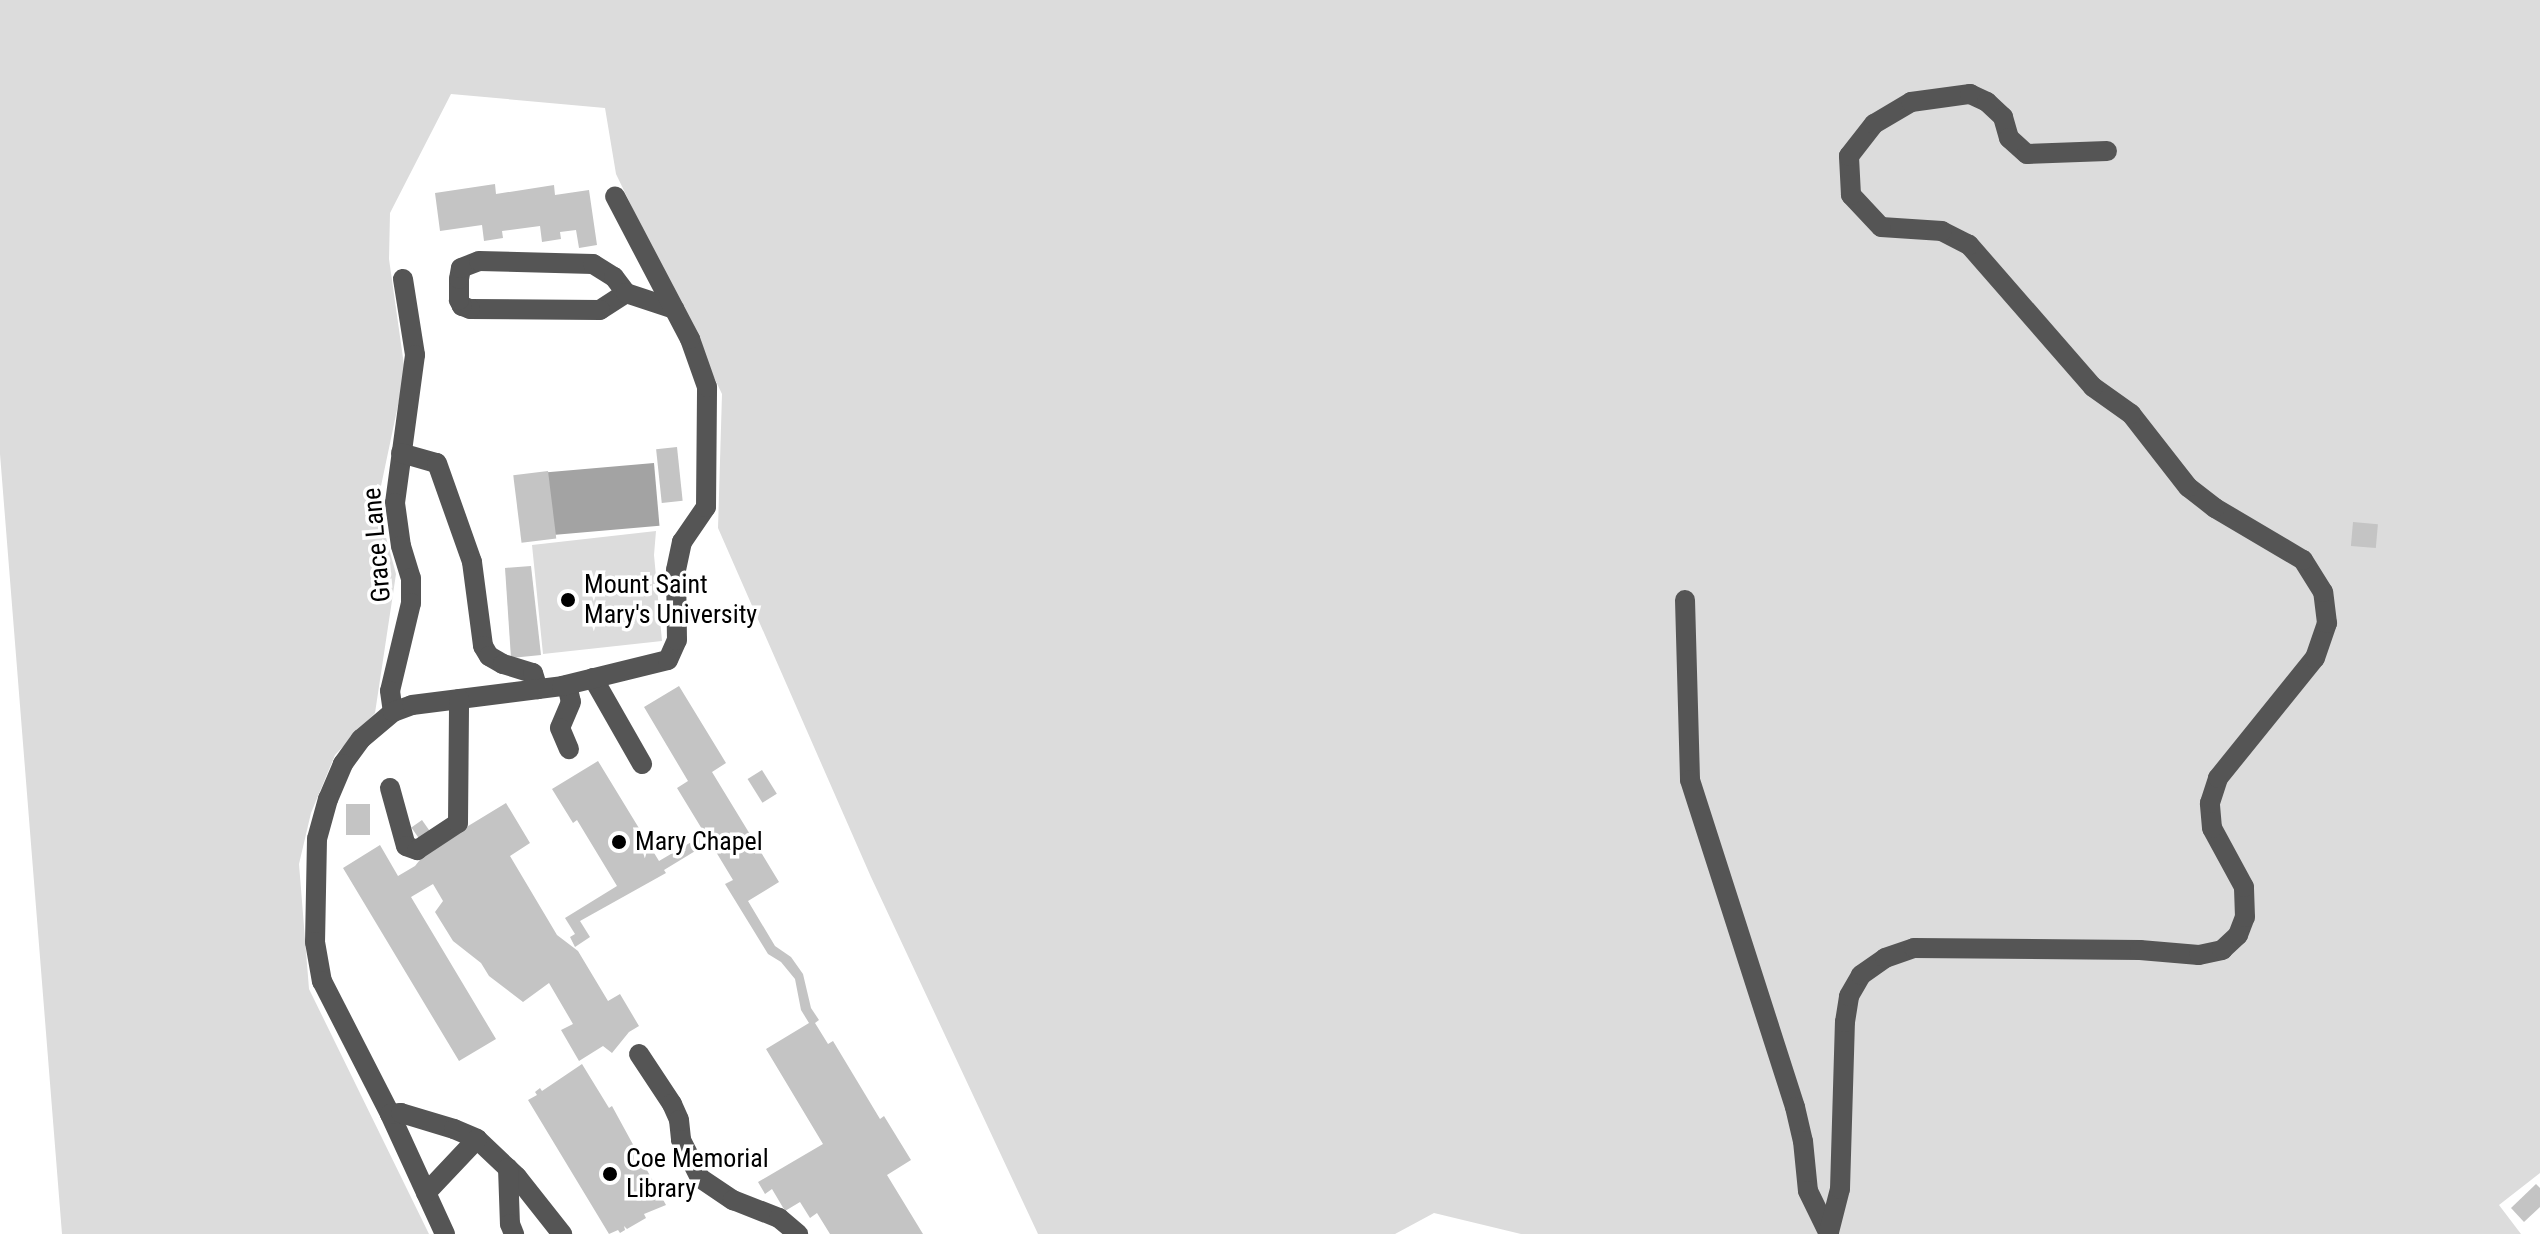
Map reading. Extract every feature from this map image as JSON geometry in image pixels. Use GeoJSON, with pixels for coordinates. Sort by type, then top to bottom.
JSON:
{"type":"FeatureCollection","features":[{"type":"Feature","properties":{"kind":"street"},"geometry":{"type":"LineString","coordinates":[[1829,1233],[1840,1189],[1845,1022],[1849,996],[1861,975],[1885,958],[1914,948],[2140,950],[2199,955],[2222,950],[2238,935],[2245,917],[2244,887],[2212,828],[2210,803],[2218,778],[2315,658],[2327,623],[2323,592],[2303,560],[2215,508],[2188,487],[2131,414],[2093,387],[1969,245],[1942,231],[1881,227],[1851,195],[1849,156],[1874,124],[1911,102],[1970,94],[1987,102],[2003,117],[2009,138],[2027,154],[2107,151]]}},
{"type":"Feature","properties":{"kind":"street"},"geometry":{"type":"LineString","coordinates":[[445,1234],[390,1114],[322,981],[315,942],[313,882],[317,839],[328,799],[343,764],[361,739],[393,712],[459,699],[567,685],[668,660],[677,640],[682,542],[706,507],[707,387],[690,339],[615,196]]}},
{"type":"Feature","properties":{"kind":"street"},"geometry":{"type":"LineString","coordinates":[[626,293],[600,310],[470,309],[462,306],[459,300],[459,279],[461,268],[479,261],[593,264],[614,277],[626,293],[674,309]]}},
{"type":"Feature","properties":{"kind":"street","name":"Grace Lane"},"geometry":{"type":"LineString","coordinates":[[393,712],[390,691],[411,603],[411,578],[401,546],[395,503],[411,406],[415,355],[403,279]]}},
{"type":"Feature","properties":{"kind":"street"},"geometry":{"type":"LineString","coordinates":[[401,453],[437,463],[472,562],[483,646],[489,656],[503,664],[533,673],[538,689]]}},
{"type":"Feature","properties":{"kind":"street"},"geometry":{"type":"LineString","coordinates":[[1685,600],[1690,780],[1795,1107],[1803,1141],[1808,1191],[1829,1233]]}},
{"type":"Feature","properties":{"kind":"street"},"geometry":{"type":"LineString","coordinates":[[593,678],[642,764]]}},
{"type":"Feature","properties":{"kind":"street"},"geometry":{"type":"LineString","coordinates":[[567,685],[571,702],[560,728],[569,749]]}},
{"type":"Feature","properties":{"kind":"street"},"geometry":{"type":"LineString","coordinates":[[390,788],[406,846],[417,850],[458,823],[459,699]]}},
{"type":"Feature","properties":{"kind":"street"},"geometry":{"type":"LineString","coordinates":[[639,1054],[672,1104],[688,1160],[700,1178],[733,1200],[779,1218],[798,1234]]}},
{"type":"Feature","properties":{"kind":"street"},"geometry":{"type":"LineString","coordinates":[[390,1114],[401,1113],[477,1139],[508,1168],[562,1234]]}},
{"type":"Feature","properties":{"kind":"street"},"geometry":{"type":"LineString","coordinates":[[426,1193],[477,1139]]}},
{"type":"Feature","properties":{"kind":"street"},"geometry":{"type":"LineString","coordinates":[[508,1168],[510,1224],[514,1234]]}},
{"type":"Feature","properties":{"kind":"shaded area"},"geometry":{"type":"Polygon","coordinates":[[[0,0],[2540,0],[2540,1173],[2499,1205],[2521,1234],[1521,1234],[1434,1213],[1395,1234],[1038,1234],[871,877],[718,528],[722,394],[616,174],[605,108],[451,94],[390,213],[389,259],[405,372],[381,486],[379,512],[396,574],[375,713],[335,755],[311,813],[299,864],[309,989],[429,1234],[62,1234],[0,454],[0,0]]]}},
{"type":"Feature","properties":{"kind":"shaded area"},"geometry":{"type":"Polygon","coordinates":[[[654,463],[659,526],[553,535],[547,472],[654,463]]]}},
{"type":"Feature","properties":{"kind":"shaded area"},"geometry":{"type":"Polygon","coordinates":[[[656,531],[654,555],[662,641],[543,654],[532,545],[656,531]]]}},
{"type":"Feature","properties":{"kind":"building"},"geometry":{"type":"Polygon","coordinates":[[[495,184],[496,194],[554,185],[555,195],[589,190],[597,245],[579,248],[576,230],[560,232],[561,239],[542,242],[540,226],[502,231],[503,238],[484,241],[482,225],[440,231],[435,193],[495,184]]]}},
{"type":"Feature","properties":{"kind":"building"},"geometry":{"type":"Polygon","coordinates":[[[677,447],[683,501],[662,503],[656,449],[677,447]]]}},
{"type":"Feature","properties":{"kind":"building"},"geometry":{"type":"Polygon","coordinates":[[[548,471],[556,538],[522,543],[513,475],[548,471]]]}},
{"type":"Feature","properties":{"kind":"building"},"geometry":{"type":"Polygon","coordinates":[[[2353,522],[2378,524],[2376,548],[2351,546],[2353,522]]]}},
{"type":"Feature","properties":{"kind":"building"},"geometry":{"type":"Polygon","coordinates":[[[531,566],[541,655],[511,658],[505,568],[531,566]]]}},
{"type":"Feature","properties":{"kind":"building"},"geometry":{"type":"Polygon","coordinates":[[[679,686],[726,763],[712,772],[779,882],[748,901],[775,946],[791,957],[803,974],[811,1008],[819,1020],[815,1023],[828,1044],[833,1041],[880,1119],[884,1116],[911,1160],[887,1175],[923,1234],[830,1234],[817,1213],[810,1218],[800,1202],[785,1211],[772,1189],[765,1194],[758,1182],[823,1144],[766,1049],[809,1023],[801,1010],[795,979],[781,962],[768,954],[725,884],[733,880],[710,842],[664,870],[666,873],[580,921],[590,937],[575,947],[570,937],[575,934],[565,918],[617,886],[577,820],[573,823],[552,789],[598,761],[659,861],[705,834],[677,788],[688,781],[644,707],[679,686]]]}},
{"type":"Feature","properties":{"kind":"building"},"geometry":{"type":"Polygon","coordinates":[[[762,770],[777,794],[762,803],[748,779],[762,770]]]}},
{"type":"Feature","properties":{"kind":"building"},"geometry":{"type":"Polygon","coordinates":[[[506,803],[530,843],[510,856],[557,935],[578,951],[608,1001],[620,994],[639,1026],[629,1032],[612,1053],[603,1046],[579,1061],[561,1030],[573,1024],[549,983],[523,1002],[489,976],[481,963],[453,941],[435,912],[443,901],[433,884],[411,897],[496,1039],[459,1061],[343,868],[380,845],[398,876],[415,866],[427,851],[506,803]]]}},
{"type":"Feature","properties":{"kind":"building"},"geometry":{"type":"Polygon","coordinates":[[[346,804],[370,804],[370,835],[346,835],[346,804]]]}},
{"type":"Feature","properties":{"kind":"building"},"geometry":{"type":"Polygon","coordinates":[[[422,820],[433,836],[422,843],[411,827],[422,820]]]}},
{"type":"Feature","properties":{"kind":"building","name":"Coe Memorial Library"},"geometry":{"type":"Polygon","coordinates":[[[582,1064],[609,1108],[612,1106],[666,1205],[644,1214],[646,1218],[627,1229],[624,1226],[625,1230],[620,1233],[618,1230],[609,1234],[528,1100],[537,1095],[535,1092],[540,1088],[542,1091],[582,1064]]]}},
{"type":"Feature","properties":{"kind":"building"},"geometry":{"type":"Polygon","coordinates":[[[2536,1184],[2540,1188],[2540,1207],[2524,1222],[2511,1208],[2536,1184]]]}},
{"type":"Feature","properties":{"kind":"place","name":"Mount Saint Mary's University"},"geometry":{"type":"Point","coordinates":[568,600]}},
{"type":"Feature","properties":{"kind":"place","name":"Mary Chapel"},"geometry":{"type":"Point","coordinates":[619,842]}},
{"type":"Feature","properties":{"kind":"place","name":"Coe Memorial Library"},"geometry":{"type":"Point","coordinates":[610,1174]}}]}
